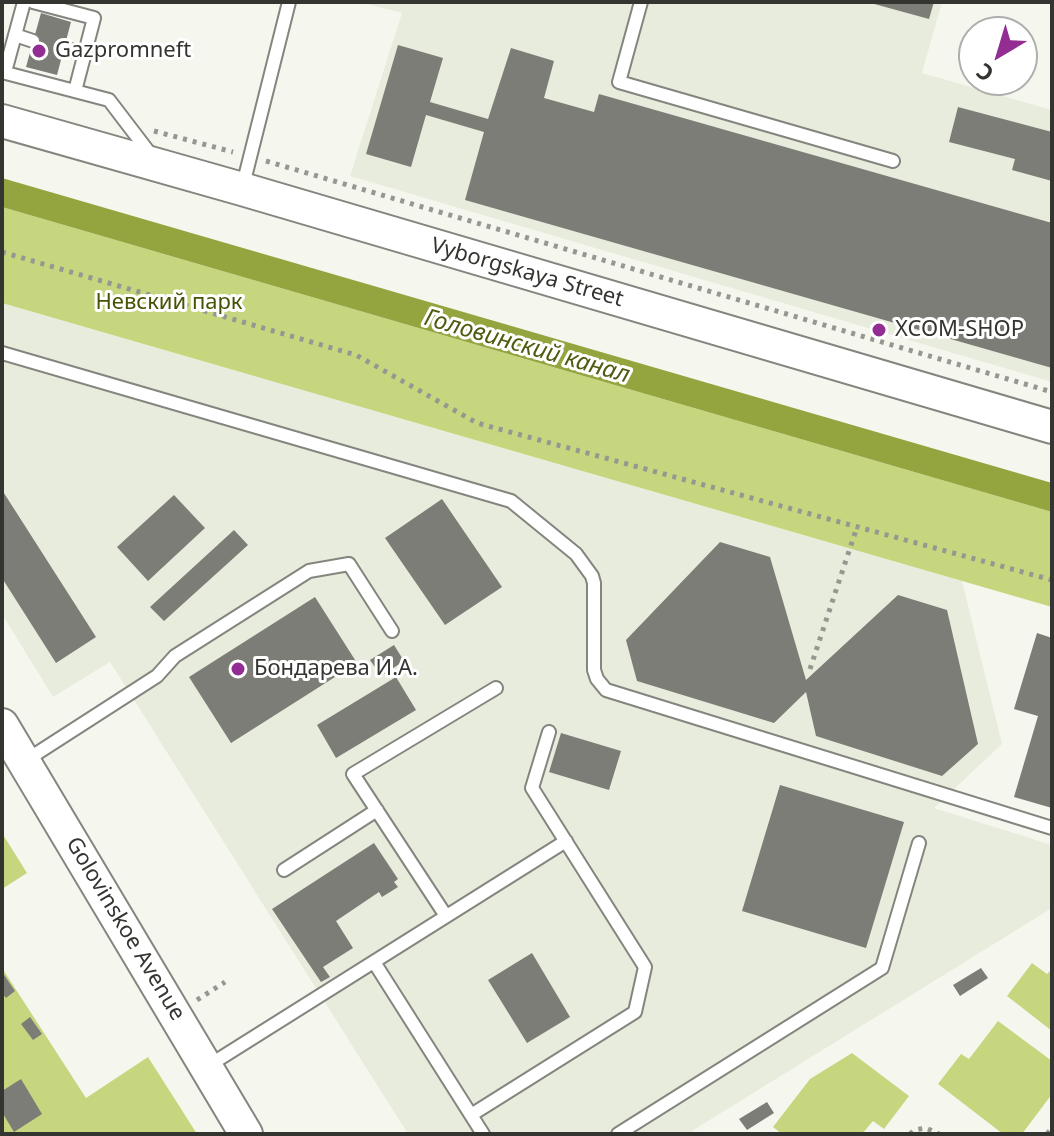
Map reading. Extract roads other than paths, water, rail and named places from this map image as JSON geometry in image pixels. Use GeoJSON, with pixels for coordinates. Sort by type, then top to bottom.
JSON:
{"type":"FeatureCollection","features":[{"type":"Feature","properties":{"kind":"street","name":"Vyborgskaya Street"},"geometry":{"type":"LineString","coordinates":[[2,121],[1052,427]]}},
{"type":"Feature","properties":{"kind":"street","name":"Golovinskoe Avenue"},"geometry":{"type":"LineString","coordinates":[[2,725],[246,1134]]}},
{"type":"Feature","properties":{"kind":"lane"},"geometry":{"type":"LineString","coordinates":[[24,2],[3,72],[109,100],[158,164]]}},
{"type":"Feature","properties":{"kind":"lane"},"geometry":{"type":"LineString","coordinates":[[33,2],[94,18],[75,91]]}},
{"type":"Feature","properties":{"kind":"lane"},"geometry":{"type":"LineString","coordinates":[[242,189],[289,2]]}},
{"type":"Feature","properties":{"kind":"lane"},"geometry":{"type":"LineString","coordinates":[[641,2],[619,82],[893,161]]}},
{"type":"Feature","properties":{"kind":"lane"},"geometry":{"type":"LineString","coordinates":[[15,35],[33,41]]}},
{"type":"Feature","properties":{"kind":"lane"},"geometry":{"type":"LineString","coordinates":[[64,48],[84,54]]}},
{"type":"Feature","properties":{"kind":"lane"},"geometry":{"type":"LineString","coordinates":[[2,353],[511,501],[576,554],[592,576],[594,670],[606,690],[1052,828]]}},
{"type":"Feature","properties":{"kind":"lane"},"geometry":{"type":"LineString","coordinates":[[25,761],[157,676],[175,656],[309,571],[349,564],[392,631]]}},
{"type":"Feature","properties":{"kind":"lane"},"geometry":{"type":"LineString","coordinates":[[446,916],[353,774],[496,688]]}},
{"type":"Feature","properties":{"kind":"lane"},"geometry":{"type":"LineString","coordinates":[[471,1115],[635,1012],[645,967],[532,788],[549,732]]}},
{"type":"Feature","properties":{"kind":"lane"},"geometry":{"type":"LineString","coordinates":[[284,870],[377,810]]}},
{"type":"Feature","properties":{"kind":"lane"},"geometry":{"type":"LineString","coordinates":[[206,1068],[566,841]]}},
{"type":"Feature","properties":{"kind":"lane"},"geometry":{"type":"LineString","coordinates":[[618,1134],[882,968],[919,843]]}},
{"type":"Feature","properties":{"kind":"lane"},"geometry":{"type":"LineString","coordinates":[[374,962],[483,1134]]}},
{"type":"Feature","properties":{"kind":"water","name":"Головинский канал"},"geometry":{"type":"Polygon","coordinates":[[[2,178],[1052,483],[1052,512],[2,207],[2,178]]]}},
{"type":"Feature","properties":{"kind":"place","name":"Gazpromneft"},"geometry":{"type":"Point","coordinates":[39,51]}},
{"type":"Feature","properties":{"kind":"place","name":"XCOM-SHOP"},"geometry":{"type":"Point","coordinates":[879,330]}},
{"type":"Feature","properties":{"kind":"place","name":"Бондарева И.А."},"geometry":{"type":"Point","coordinates":[238,669]}},
{"type":"Feature","properties":{"kind":"park label","name":"Невский парк"},"geometry":{"type":"Point","coordinates":[169,303]}}]}
